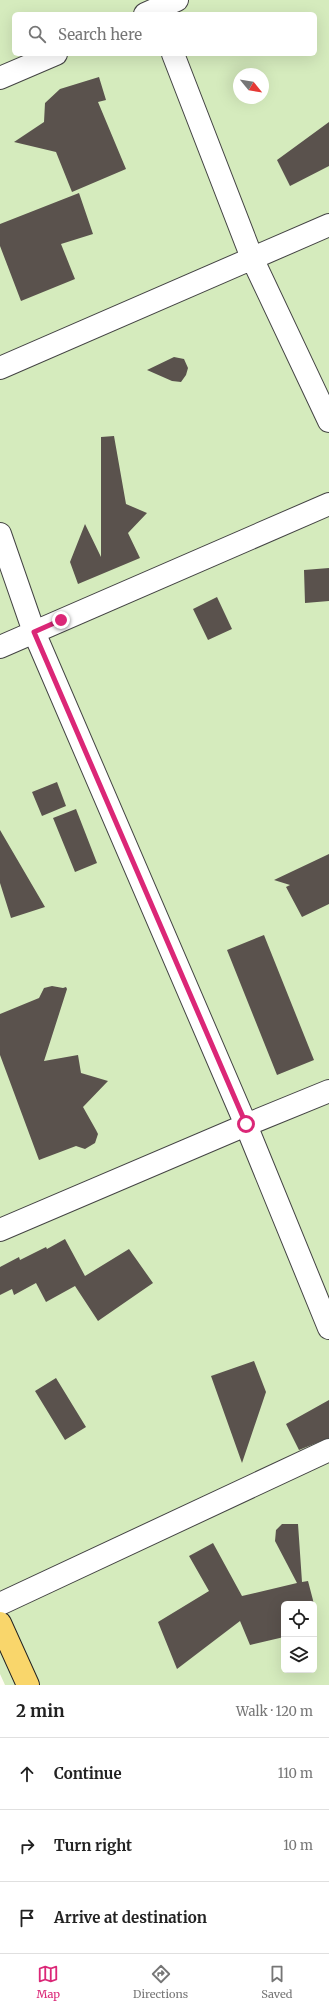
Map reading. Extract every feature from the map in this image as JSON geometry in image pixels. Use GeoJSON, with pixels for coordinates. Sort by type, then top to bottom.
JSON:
{"type":"FeatureCollection","features":[{"type":"Feature","properties":{"kind":"main road"},"geometry":{"type":"LineString","coordinates":[[0,1623],[28,1685]]}},
{"type":"Feature","properties":{"kind":"street"},"geometry":{"type":"LineString","coordinates":[[153,9],[176,0]]}},
{"type":"Feature","properties":{"kind":"street"},"geometry":{"type":"LineString","coordinates":[[0,78],[51,56]]}},
{"type":"Feature","properties":{"kind":"street"},"geometry":{"type":"LineString","coordinates":[[174,56],[252,258],[329,421]]}},
{"type":"Feature","properties":{"kind":"street"},"geometry":{"type":"LineString","coordinates":[[0,368],[329,225]]}},
{"type":"Feature","properties":{"kind":"street"},"geometry":{"type":"LineString","coordinates":[[0,647],[329,504]]}},
{"type":"Feature","properties":{"kind":"street"},"geometry":{"type":"LineString","coordinates":[[0,534],[34,632],[246,1124],[329,1328]]}},
{"type":"Feature","properties":{"kind":"street"},"geometry":{"type":"LineString","coordinates":[[0,1230],[246,1124],[329,1091]]}},
{"type":"Feature","properties":{"kind":"street"},"geometry":{"type":"LineString","coordinates":[[0,1604],[329,1450]]}},
{"type":"Feature","properties":{"kind":"green space"},"geometry":{"type":"Polygon","coordinates":[[[0,0],[329,0],[329,1685],[5,1685],[0,1674],[0,0]]]}},
{"type":"Feature","properties":{"kind":"building"},"geometry":{"type":"Polygon","coordinates":[[[99,77],[106,100],[98,102],[126,169],[72,192],[56,152],[14,142],[44,122],[45,103],[60,89],[99,77]]]}},
{"type":"Feature","properties":{"kind":"building"},"geometry":{"type":"Polygon","coordinates":[[[329,122],[329,166],[290,186],[277,160],[329,122]]]}},
{"type":"Feature","properties":{"kind":"building"},"geometry":{"type":"Polygon","coordinates":[[[79,193],[93,234],[61,244],[75,279],[21,301],[0,246],[0,224],[79,193]]]}},
{"type":"Feature","properties":{"kind":"building"},"geometry":{"type":"Polygon","coordinates":[[[174,357],[184,359],[188,368],[186,375],[181,382],[172,381],[147,370],[174,357]]]}},
{"type":"Feature","properties":{"kind":"building"},"geometry":{"type":"Polygon","coordinates":[[[114,436],[126,504],[147,513],[128,533],[140,558],[78,584],[70,562],[85,524],[101,557],[101,437],[114,436]]]}},
{"type":"Feature","properties":{"kind":"building"},"geometry":{"type":"Polygon","coordinates":[[[329,568],[329,601],[305,603],[304,570],[329,568]]]}},
{"type":"Feature","properties":{"kind":"building"},"geometry":{"type":"Polygon","coordinates":[[[217,597],[232,629],[208,640],[193,609],[217,597]]]}},
{"type":"Feature","properties":{"kind":"building"},"geometry":{"type":"Polygon","coordinates":[[[57,782],[66,806],[42,816],[32,792],[57,782]]]}},
{"type":"Feature","properties":{"kind":"building"},"geometry":{"type":"Polygon","coordinates":[[[76,809],[97,863],[75,872],[53,818],[76,809]]]}},
{"type":"Feature","properties":{"kind":"building"},"geometry":{"type":"Polygon","coordinates":[[[0,830],[45,907],[11,918],[0,883],[0,830]]]}},
{"type":"Feature","properties":{"kind":"building"},"geometry":{"type":"Polygon","coordinates":[[[329,854],[329,904],[302,917],[286,887],[290,885],[274,880],[329,854]]]}},
{"type":"Feature","properties":{"kind":"building"},"geometry":{"type":"Polygon","coordinates":[[[264,935],[314,1060],[277,1075],[227,950],[264,935]]]}},
{"type":"Feature","properties":{"kind":"building"},"geometry":{"type":"Polygon","coordinates":[[[52,986],[63,988],[66,987],[67,989],[44,1061],[78,1055],[81,1073],[108,1081],[83,1107],[98,1134],[95,1143],[85,1149],[76,1146],[39,1160],[0,1055],[0,1014],[39,998],[44,988],[52,986]]]}},
{"type":"Feature","properties":{"kind":"building"},"geometry":{"type":"Polygon","coordinates":[[[65,1239],[85,1276],[129,1249],[153,1283],[98,1321],[75,1286],[46,1302],[36,1283],[14,1295],[12,1289],[0,1295],[0,1267],[19,1257],[20,1260],[46,1247],[47,1249],[65,1239]]]}},
{"type":"Feature","properties":{"kind":"building"},"geometry":{"type":"Polygon","coordinates":[[[254,1361],[266,1392],[242,1463],[211,1376],[254,1361]]]}},
{"type":"Feature","properties":{"kind":"building"},"geometry":{"type":"Polygon","coordinates":[[[56,1378],[86,1427],[65,1440],[35,1391],[56,1378]]]}},
{"type":"Feature","properties":{"kind":"building"},"geometry":{"type":"Polygon","coordinates":[[[329,1400],[329,1438],[299,1450],[286,1424],[329,1400]]]}},
{"type":"Feature","properties":{"kind":"building"},"geometry":{"type":"Polygon","coordinates":[[[282,1524],[298,1524],[302,1582],[308,1581],[313,1601],[281,1601],[281,1638],[250,1645],[240,1621],[177,1669],[158,1622],[209,1591],[189,1556],[213,1543],[242,1596],[297,1583],[275,1541],[276,1530],[282,1524]]]}},
{"type":"Feature","properties":{"kind":"route"},"geometry":{"type":"LineString","coordinates":[[61,620],[34,632],[246,1124]]}}]}
